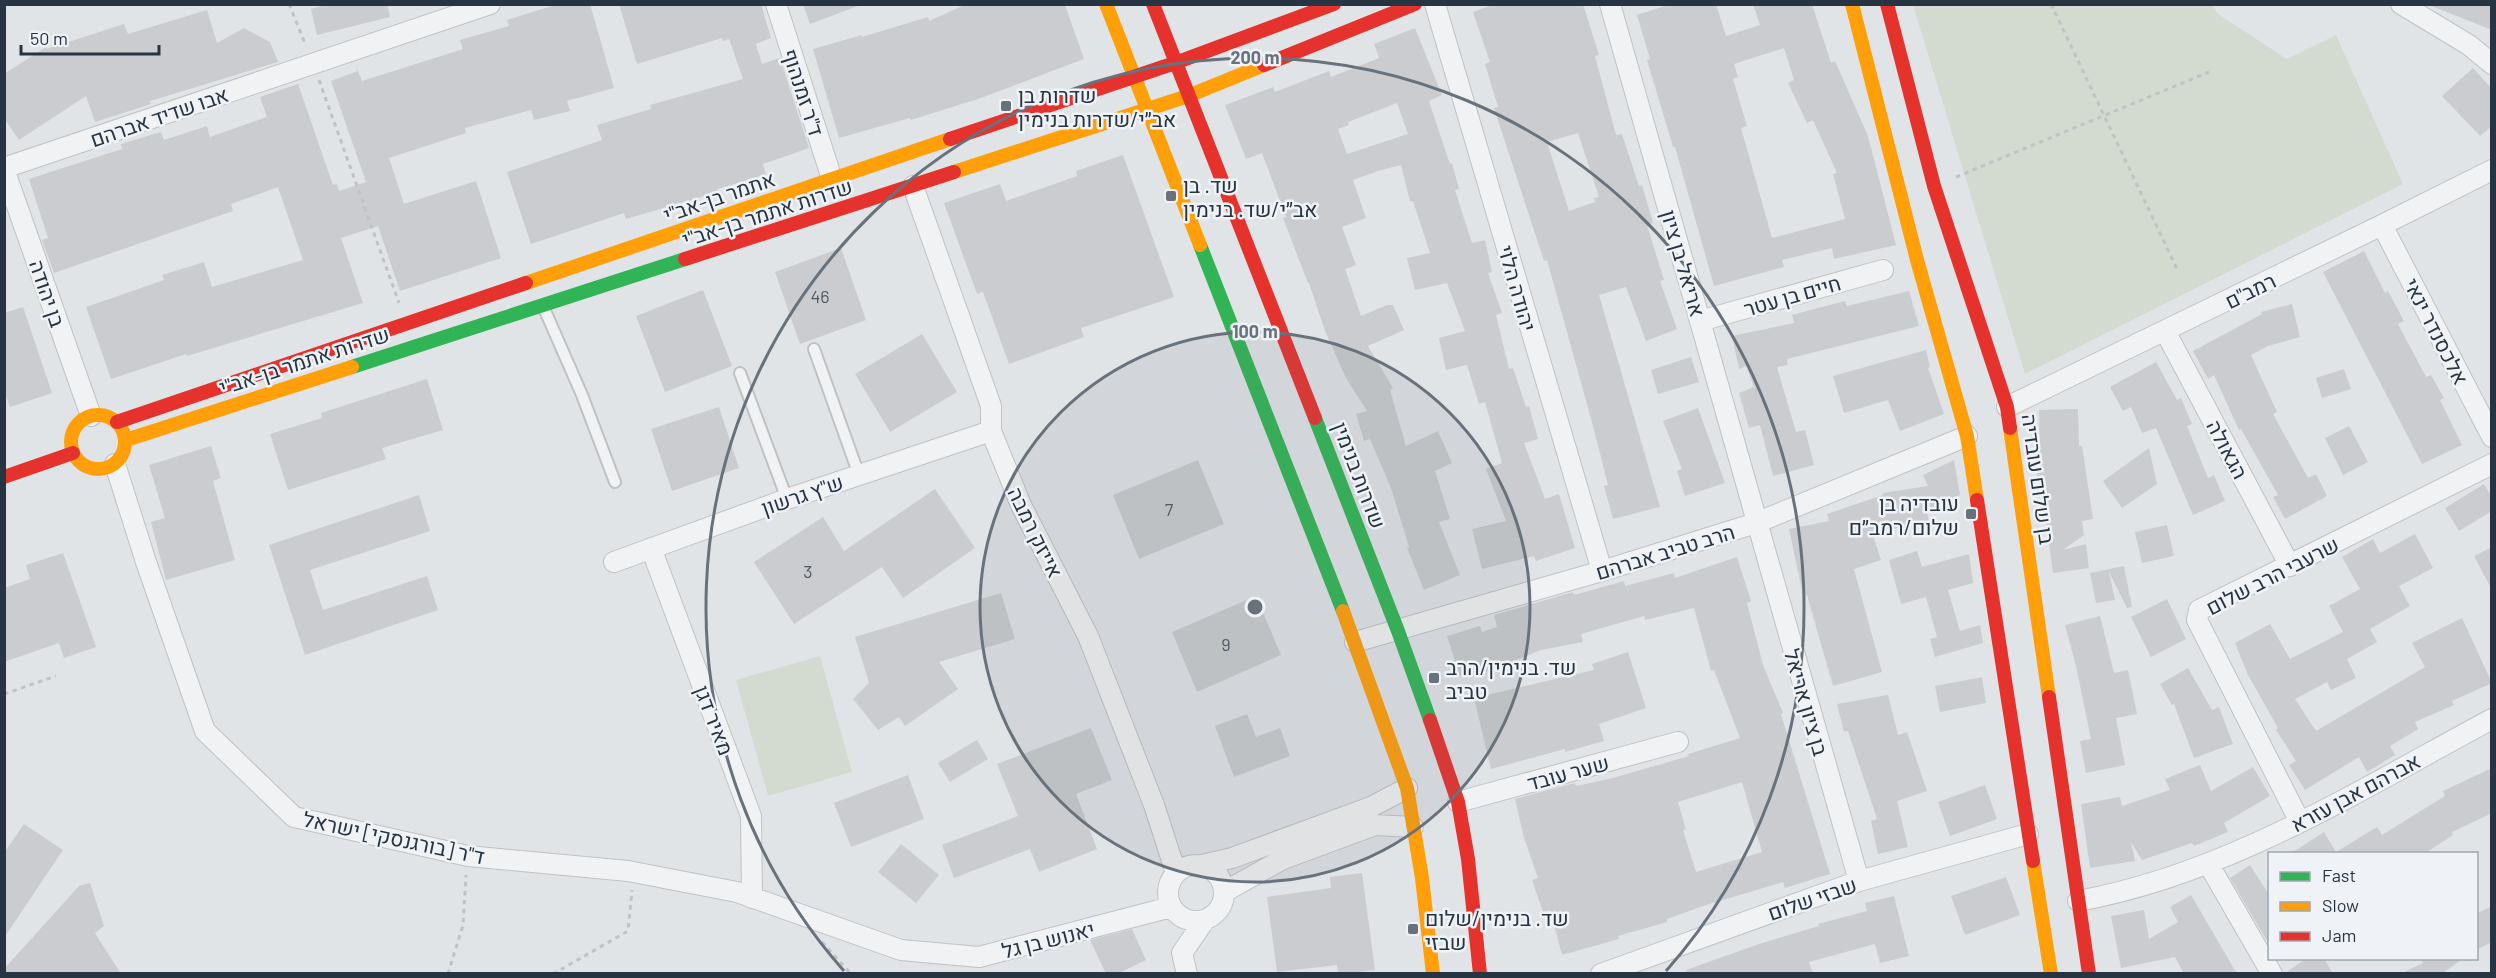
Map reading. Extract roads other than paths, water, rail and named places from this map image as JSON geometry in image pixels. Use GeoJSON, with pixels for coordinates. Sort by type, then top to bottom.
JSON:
{"type":"FeatureCollection","features":[{"type":"Feature","properties":{"kind":"main road"},"geometry":{"type":"LineString","coordinates":[[1106,4],[1355,642],[1407,788],[1422,878],[1433,974]]}},
{"type":"Feature","properties":{"kind":"main road","name":"שדרות בנימין"},"geometry":{"type":"LineString","coordinates":[[1153,4],[1398,631],[1458,802],[1468,859],[1480,966]]}},
{"type":"Feature","properties":{"kind":"main road","name":"אתמר בן-אב\"י"},"geometry":{"type":"LineString","coordinates":[[117,422],[1175,63],[1334,4]]}},
{"type":"Feature","properties":{"kind":"main road","name":"שדרות אתמר בן-אב\"י"},"geometry":{"type":"LineString","coordinates":[[126,440],[1188,96],[1414,4]]}},
{"type":"Feature","properties":{"kind":"main road"},"geometry":{"type":"LineString","coordinates":[[1852,4],[1917,260],[1966,436],[2052,974]]}},
{"type":"Feature","properties":{"kind":"main road","name":"בן שלום עובדיה"},"geometry":{"type":"LineString","coordinates":[[1887,4],[1934,186],[2007,407],[2089,974]]}},
{"type":"Feature","properties":{"kind":"main road"},"geometry":{"type":"LineString","coordinates":[[91,416],[109,417],[117,422],[126,440],[122,457],[115,464],[96,470],[79,462],[73,453],[73,433],[81,421],[91,416]]}},
{"type":"Feature","properties":{"kind":"main road"},"geometry":{"type":"LineString","coordinates":[[53,440],[73,433]]}},
{"type":"Feature","properties":{"kind":"main road"},"geometry":{"type":"LineString","coordinates":[[4,477],[73,453]]}},
{"type":"Feature","properties":{"kind":"street","name":"אבו שדיד אברהם"},"geometry":{"type":"LineString","coordinates":[[4,168],[490,4]]}},
{"type":"Feature","properties":{"kind":"street","name":"ד\"ר זמנהוף"},"geometry":{"type":"LineString","coordinates":[[776,4],[832,179]]}},
{"type":"Feature","properties":{"kind":"street","name":"יהודה הלוי"},"geometry":{"type":"LineString","coordinates":[[1435,4],[1602,571]]}},
{"type":"Feature","properties":{"kind":"street","name":"אריאל בן ציון"},"geometry":{"type":"LineString","coordinates":[[1610,4],[1756,523]]}},
{"type":"Feature","properties":{"kind":"street"},"geometry":{"type":"LineString","coordinates":[[2401,4],[2469,45],[2492,64]]}},
{"type":"Feature","properties":{"kind":"street","name":"בן יהודה"},"geometry":{"type":"LineString","coordinates":[[4,168],[91,416]]}},
{"type":"Feature","properties":{"kind":"street","name":"רמב\"ם"},"geometry":{"type":"LineString","coordinates":[[2007,407],[2492,170]]}},
{"type":"Feature","properties":{"kind":"street","name":"אייזק רמבה"},"geometry":{"type":"LineString","coordinates":[[913,186],[991,406],[991,431],[1021,505],[1088,636],[1154,805],[1176,873]]}},
{"type":"Feature","properties":{"kind":"street","name":"אלכסנדר ינאי"},"geometry":{"type":"LineString","coordinates":[[2382,225],[2492,436]]}},
{"type":"Feature","properties":{"kind":"street","name":"חיים בן עטר"},"geometry":{"type":"LineString","coordinates":[[1700,321],[1883,270]]}},
{"type":"Feature","properties":{"kind":"street","name":"הגאולה"},"geometry":{"type":"LineString","coordinates":[[2165,331],[2290,566]]}},
{"type":"Feature","properties":{"kind":"street","name":"ש\"ץ גרשון"},"geometry":{"type":"LineString","coordinates":[[614,562],[787,499],[991,431]]}},
{"type":"Feature","properties":{"kind":"street","name":"הרב טביב אברהם"},"geometry":{"type":"LineString","coordinates":[[1355,642],[1602,571],[1756,523],[1966,436]]}},
{"type":"Feature","properties":{"kind":"street","name":"ד\"ר [בורגנסקי] ישראל"},"geometry":{"type":"LineString","coordinates":[[115,464],[205,731],[294,817],[468,856],[628,871],[737,892],[752,898]]}},
{"type":"Feature","properties":{"kind":"street","name":"שרעבי הרב שלום"},"geometry":{"type":"LineString","coordinates":[[2300,822],[2197,621],[2199,610],[2492,464]]}},
{"type":"Feature","properties":{"kind":"street","name":"בן ציון אריאל"},"geometry":{"type":"LineString","coordinates":[[1756,523],[1859,881]]}},
{"type":"Feature","properties":{"kind":"street","name":"מאיר דגן"},"geometry":{"type":"LineString","coordinates":[[651,548],[751,816],[752,898]]}},
{"type":"Feature","properties":{"kind":"street","name":"אברהם אבן עזרא"},"geometry":{"type":"LineString","coordinates":[[2078,901],[2118,894],[2209,865],[2300,822],[2492,719]]}},
{"type":"Feature","properties":{"kind":"street","name":"שער עובד"},"geometry":{"type":"LineString","coordinates":[[1458,802],[1678,742]]}},
{"type":"Feature","properties":{"kind":"street"},"geometry":{"type":"LineString","coordinates":[[1204,921],[1185,920],[1171,908],[1168,889],[1176,873],[1193,865],[1232,858],[1360,811],[1407,788]]}},
{"type":"Feature","properties":{"kind":"street"},"geometry":{"type":"LineString","coordinates":[[1224,892],[1283,859],[1375,825],[1413,827]]}},
{"type":"Feature","properties":{"kind":"street","name":"שבזי שלום"},"geometry":{"type":"LineString","coordinates":[[1601,974],[1859,881],[2028,834]]}},
{"type":"Feature","properties":{"kind":"street"},"geometry":{"type":"LineString","coordinates":[[1187,974],[1182,953],[1204,921],[1219,910],[1224,892],[1218,875],[1202,865]]}},
{"type":"Feature","properties":{"kind":"street"},"geometry":{"type":"LineString","coordinates":[[2209,865],[2272,974]]}},
{"type":"Feature","properties":{"kind":"street","name":"יאנוש בן גל"},"geometry":{"type":"LineString","coordinates":[[752,898],[901,950],[979,957],[1171,908]]}},
{"type":"Feature","properties":{"kind":"street"},"geometry":{"type":"LineString","coordinates":[[1480,966],[1493,974]]}},
{"type":"Feature","properties":{"kind":"lane"},"geometry":{"type":"LineString","coordinates":[[543,306],[582,395],[615,483]]}},
{"type":"Feature","properties":{"kind":"lane"},"geometry":{"type":"LineString","coordinates":[[814,349],[859,475]]}},
{"type":"Feature","properties":{"kind":"lane"},"geometry":{"type":"LineString","coordinates":[[740,373],[787,499]]}},
{"type":"Feature","properties":{"kind":"place","name":"שדרות בן אב״י/שדרות בנימין"},"geometry":{"type":"Point","coordinates":[1006,106]}},
{"type":"Feature","properties":{"kind":"place","name":"שד. בן אב״י/שד. בנימין"},"geometry":{"type":"Point","coordinates":[1171,196]}},
{"type":"Feature","properties":{"kind":"place","name":"עובדיה בן שלום/רמב״ם"},"geometry":{"type":"Point","coordinates":[1971,514]}},
{"type":"Feature","properties":{"kind":"place","name":"שד. בנימין/הרב טביב"},"geometry":{"type":"Point","coordinates":[1434,678]}},
{"type":"Feature","properties":{"kind":"place","name":"שד. בנימין/שלום שבזי"},"geometry":{"type":"Point","coordinates":[1413,929]}}]}
